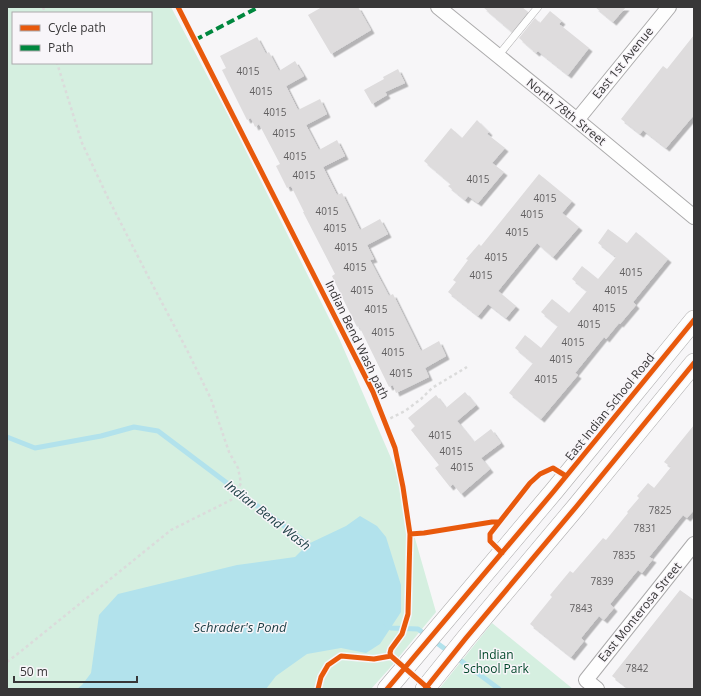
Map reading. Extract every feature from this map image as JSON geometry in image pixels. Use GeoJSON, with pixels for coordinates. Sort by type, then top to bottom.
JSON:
{"type":"FeatureCollection","features":[{"type":"Feature","properties":{"kind":"main road","name":"East Indian School Road"},"geometry":{"type":"LineString","coordinates":[[392,684],[554,491],[694,320]]}},
{"type":"Feature","properties":{"kind":"main road"},"geometry":{"type":"LineString","coordinates":[[425,689],[694,363]]}},
{"type":"Feature","properties":{"kind":"street","name":"North 78th Street"},"geometry":{"type":"LineString","coordinates":[[438,7],[694,217]]}},
{"type":"Feature","properties":{"kind":"street","name":"East 1st Avenue"},"geometry":{"type":"LineString","coordinates":[[577,120],[669,7]]}},
{"type":"Feature","properties":{"kind":"street","name":"East Monterosa Street"},"geometry":{"type":"LineString","coordinates":[[597,689],[586,680],[691,553]]}},
{"type":"Feature","properties":{"kind":"lane"},"geometry":{"type":"LineString","coordinates":[[498,56],[538,7]]}},
{"type":"Feature","properties":{"kind":"path"},"geometry":{"type":"LineString","coordinates":[[7,662],[171,530],[231,500],[241,483],[238,468],[229,452],[211,399],[108,198],[82,143],[56,64]]}},
{"type":"Feature","properties":{"kind":"path"},"geometry":{"type":"LineString","coordinates":[[385,421],[404,411],[421,399],[432,388],[467,367]]}},
{"type":"Feature","properties":{"kind":"green space"},"geometry":{"type":"Polygon","coordinates":[[[7,7],[171,7],[228,115],[339,338],[394,465],[436,612],[371,689],[7,689],[7,7]]]}},
{"type":"Feature","properties":{"kind":"green space","name":"Indian School Park"},"geometry":{"type":"Polygon","coordinates":[[[492,623],[573,689],[439,689],[492,623]]]}},
{"type":"Feature","properties":{"kind":"water","name":"Schrader's Pond"},"geometry":{"type":"Polygon","coordinates":[[[360,516],[377,526],[386,537],[401,585],[401,612],[380,644],[366,653],[341,648],[307,654],[276,676],[266,689],[77,689],[91,673],[99,615],[118,594],[237,565],[295,557],[308,544],[346,526],[360,516]]]}},
{"type":"Feature","properties":{"kind":"building"},"geometry":{"type":"Polygon","coordinates":[[[322,7],[358,7],[371,30],[331,54],[308,15],[322,7]]]}},
{"type":"Feature","properties":{"kind":"building"},"geometry":{"type":"Polygon","coordinates":[[[483,7],[522,7],[528,12],[512,32],[483,7]]]}},
{"type":"Feature","properties":{"kind":"building"},"geometry":{"type":"Polygon","coordinates":[[[595,7],[626,7],[613,22],[595,7]]]}},
{"type":"Feature","properties":{"kind":"building"},"geometry":{"type":"Polygon","coordinates":[[[550,11],[562,21],[559,24],[589,48],[568,75],[538,51],[536,53],[519,38],[535,18],[540,23],[550,11]]]}},
{"type":"Feature","properties":{"kind":"building"},"geometry":{"type":"Polygon","coordinates":[[[694,35],[694,115],[666,148],[643,130],[640,134],[621,119],[663,66],[667,69],[694,35]]]}},
{"type":"Feature","properties":{"kind":"building"},"geometry":{"type":"Polygon","coordinates":[[[257,37],[266,54],[269,52],[279,71],[295,61],[304,76],[286,86],[298,110],[320,99],[327,114],[306,125],[319,150],[337,140],[345,156],[323,167],[337,195],[342,193],[360,230],[380,219],[388,234],[367,245],[374,259],[370,260],[389,296],[393,294],[421,351],[439,341],[446,356],[425,368],[429,377],[396,393],[393,385],[389,387],[359,326],[357,327],[332,276],[335,274],[291,186],[287,188],[276,166],[280,164],[259,124],[255,127],[251,118],[247,120],[222,70],[226,68],[220,56],[257,37]]]}},
{"type":"Feature","properties":{"kind":"building"},"geometry":{"type":"Polygon","coordinates":[[[398,69],[405,83],[385,92],[387,95],[372,104],[364,90],[398,69]]]}},
{"type":"Feature","properties":{"kind":"building"},"geometry":{"type":"Polygon","coordinates":[[[477,120],[489,132],[487,134],[505,148],[492,163],[504,172],[478,203],[468,196],[465,200],[448,186],[451,184],[424,161],[451,128],[462,138],[477,120]]]}},
{"type":"Feature","properties":{"kind":"building"},"geometry":{"type":"Polygon","coordinates":[[[539,174],[572,201],[562,213],[579,227],[553,257],[537,243],[498,291],[516,306],[506,318],[488,304],[478,316],[448,292],[456,282],[453,280],[468,260],[466,259],[479,244],[481,246],[539,174]]]}},
{"type":"Feature","properties":{"kind":"building"},"geometry":{"type":"Polygon","coordinates":[[[608,229],[627,243],[636,232],[668,259],[633,302],[636,305],[606,339],[604,337],[575,373],[578,375],[541,419],[509,393],[533,363],[515,348],[525,335],[541,348],[558,326],[541,312],[552,299],[569,313],[587,291],[572,279],[582,266],[598,279],[616,257],[598,243],[608,229]]]}},
{"type":"Feature","properties":{"kind":"building"},"geometry":{"type":"Polygon","coordinates":[[[465,392],[476,405],[457,421],[474,442],[491,429],[501,443],[481,458],[490,469],[461,494],[453,484],[450,487],[435,468],[439,465],[411,430],[415,426],[408,418],[436,395],[446,408],[465,392]]]}},
{"type":"Feature","properties":{"kind":"building"},"geometry":{"type":"Polygon","coordinates":[[[694,425],[694,510],[687,518],[683,515],[649,557],[653,559],[642,573],[638,570],[610,604],[614,608],[604,620],[599,616],[581,638],[584,641],[571,657],[530,624],[552,597],[550,595],[570,571],[573,573],[603,538],[606,540],[628,513],[627,512],[639,498],[637,496],[648,483],[654,488],[671,467],[664,462],[694,425]]]}},
{"type":"Feature","properties":{"kind":"building"},"geometry":{"type":"Polygon","coordinates":[[[680,590],[694,600],[694,689],[629,689],[612,676],[680,590]]]}},
{"type":"Feature","properties":{"kind":"waterway","name":"Indian Bend Wash"},"geometry":{"type":"LineString","coordinates":[[7,437],[35,448],[101,436],[134,427],[158,431],[308,544],[311,548]]}},
{"type":"Feature","properties":{"kind":"waterway","name":"Indian Bend Wash"},"geometry":{"type":"LineString","coordinates":[[386,623],[391,628],[418,629],[499,689]]}},
{"type":"Feature","properties":{"kind":"marked path"},"geometry":{"type":"LineString","coordinates":[[195,40],[259,7]]}},
{"type":"Feature","properties":{"kind":"cycle path","name":"Indian Bend Wash path"},"geometry":{"type":"LineString","coordinates":[[178,7],[373,392],[395,448],[410,534],[408,614],[402,634],[391,649],[390,653],[391,656],[429,689]]}},
{"type":"Feature","properties":{"kind":"cycle path"},"geometry":{"type":"LineString","coordinates":[[387,689],[554,491],[694,320]]}},
{"type":"Feature","properties":{"kind":"cycle path"},"geometry":{"type":"LineString","coordinates":[[425,689],[694,363]]}},
{"type":"Feature","properties":{"kind":"cycle path"},"geometry":{"type":"LineString","coordinates":[[502,553],[490,541],[490,534],[530,483],[540,474],[553,468],[566,476]]}},
{"type":"Feature","properties":{"kind":"cycle path"},"geometry":{"type":"LineString","coordinates":[[410,534],[499,522]]}},
{"type":"Feature","properties":{"kind":"cycle path"},"geometry":{"type":"LineString","coordinates":[[318,689],[321,677],[328,665],[341,656],[374,659],[391,656]]}}]}
